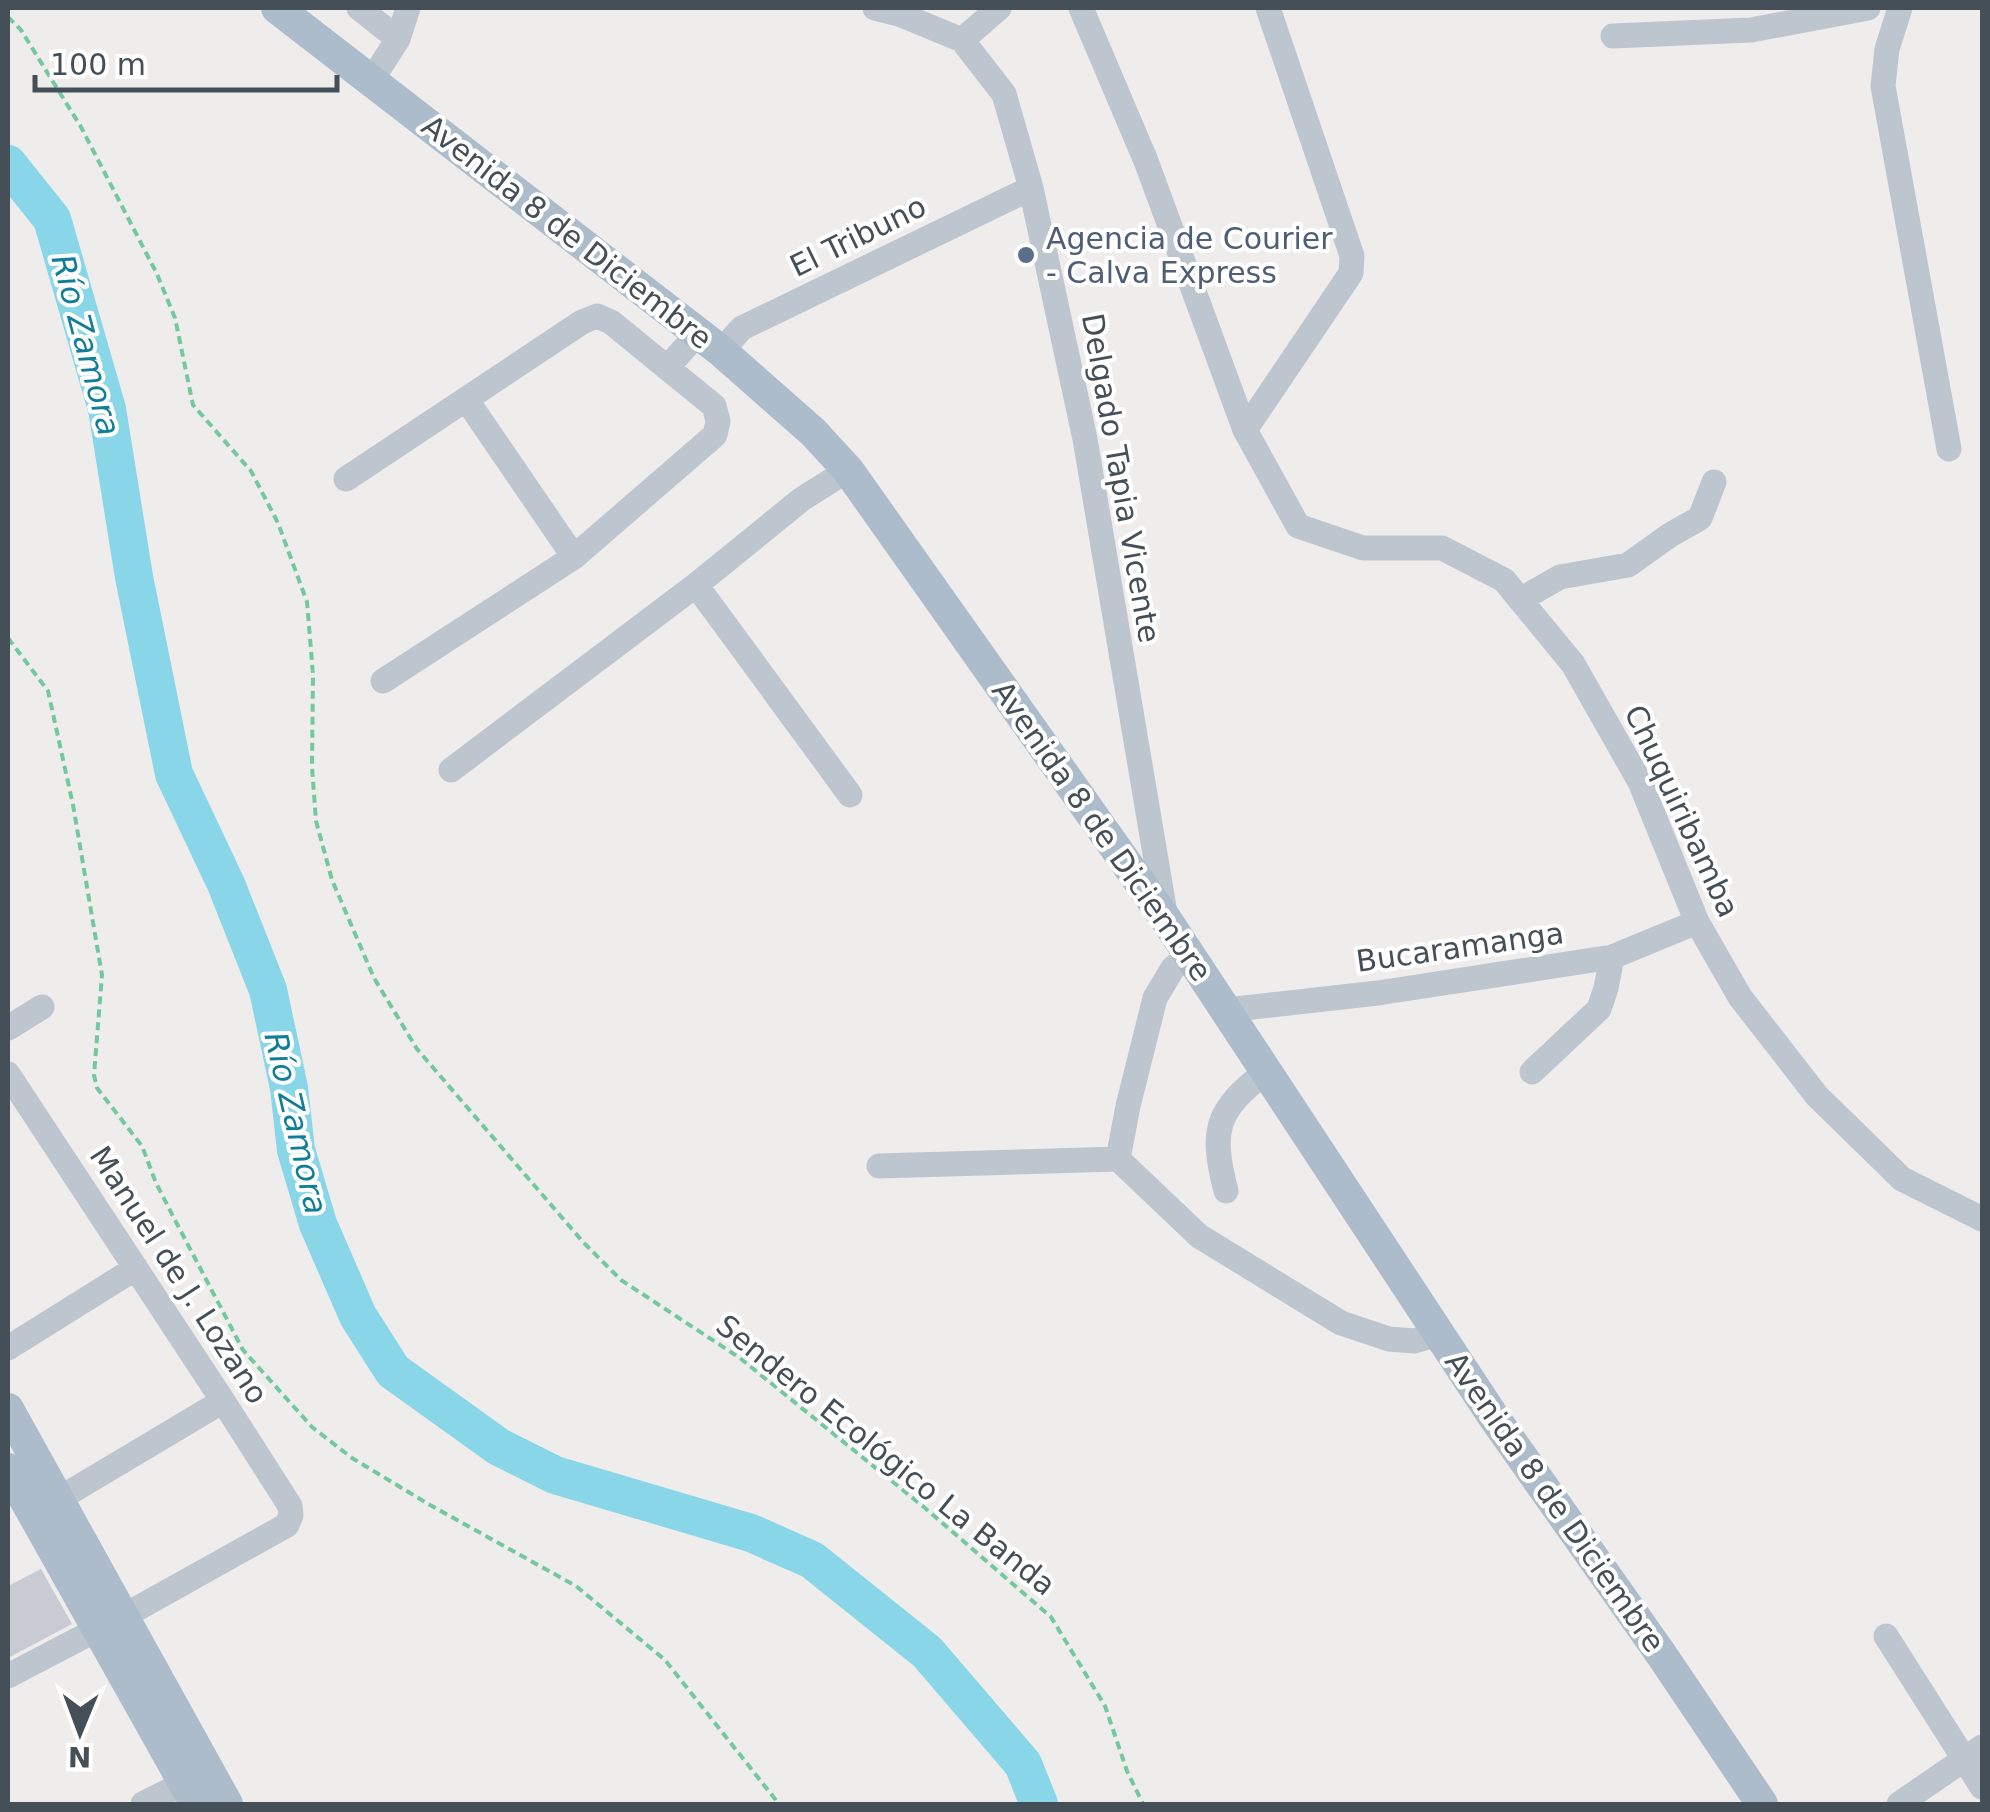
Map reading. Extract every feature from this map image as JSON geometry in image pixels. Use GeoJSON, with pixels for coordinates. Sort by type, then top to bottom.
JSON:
{"type":"FeatureCollection","features":[{"type":"Feature","properties":{"kind":"main road","name":"Avenida 8 de Diciembre"},"geometry":{"type":"LineString","coordinates":[[277,8],[710,342],[814,432],[848,470],[1166,918],[1493,1416],[1762,1804]]}},
{"type":"Feature","properties":{"kind":"main road"},"geometry":{"type":"LineString","coordinates":[[8,1409],[56,1500],[111,1623],[188,1776],[227,1804]]}},
{"type":"Feature","properties":{"kind":"main road"},"geometry":{"type":"LineString","coordinates":[[8,1469],[111,1623]]}},
{"type":"Feature","properties":{"kind":"street"},"geometry":{"type":"LineString","coordinates":[[359,8],[398,38]]}},
{"type":"Feature","properties":{"kind":"street"},"geometry":{"type":"LineString","coordinates":[[372,81],[398,38],[408,8]]}},
{"type":"Feature","properties":{"kind":"street","name":"Delgado Tapia Vicente"},"geometry":{"type":"LineString","coordinates":[[875,8],[962,40],[1004,94],[1031,188],[1085,439],[1166,918]]}},
{"type":"Feature","properties":{"kind":"street"},"geometry":{"type":"LineString","coordinates":[[962,40],[999,8]]}},
{"type":"Feature","properties":{"kind":"street","name":"Chuquiribamba"},"geometry":{"type":"LineString","coordinates":[[1081,8],[1146,161],[1245,430],[1298,526],[1363,548],[1442,548],[1504,580],[1573,664],[1640,782],[1697,922],[1740,996],[1817,1096],[1902,1179],[1982,1219]]}},
{"type":"Feature","properties":{"kind":"street"},"geometry":{"type":"LineString","coordinates":[[1245,430],[1351,273],[1352,256],[1268,8]]}},
{"type":"Feature","properties":{"kind":"street"},"geometry":{"type":"LineString","coordinates":[[1614,36],[1751,30],[1868,8]]}},
{"type":"Feature","properties":{"kind":"street"},"geometry":{"type":"LineString","coordinates":[[1900,8],[1887,49],[1883,86],[1949,449]]}},
{"type":"Feature","properties":{"kind":"street","name":"El Tribuno"},"geometry":{"type":"LineString","coordinates":[[668,368],[710,342],[1031,188]]}},
{"type":"Feature","properties":{"kind":"street"},"geometry":{"type":"LineString","coordinates":[[346,479],[582,322],[598,316],[611,322],[714,406],[718,421],[715,435],[574,557],[383,681]]}},
{"type":"Feature","properties":{"kind":"street"},"geometry":{"type":"LineString","coordinates":[[466,399],[574,557]]}},
{"type":"Feature","properties":{"kind":"street"},"geometry":{"type":"LineString","coordinates":[[450,770],[696,585],[802,499],[848,470]]}},
{"type":"Feature","properties":{"kind":"street"},"geometry":{"type":"LineString","coordinates":[[1520,600],[1560,577],[1628,565],[1700,518],[1714,482]]}},
{"type":"Feature","properties":{"kind":"street"},"geometry":{"type":"LineString","coordinates":[[696,585],[850,795]]}},
{"type":"Feature","properties":{"kind":"street","name":"Bucaramanga"},"geometry":{"type":"LineString","coordinates":[[1226,1010],[1378,993],[1612,957],[1697,922]]}},
{"type":"Feature","properties":{"kind":"street"},"geometry":{"type":"LineString","coordinates":[[1118,1158],[1155,998],[1172,968],[1189,956]]}},
{"type":"Feature","properties":{"kind":"street"},"geometry":{"type":"LineString","coordinates":[[1532,1072],[1599,1009],[1612,957]]}},
{"type":"Feature","properties":{"kind":"street"},"geometry":{"type":"LineString","coordinates":[[8,1028],[42,1007]]}},
{"type":"Feature","properties":{"kind":"street"},"geometry":{"type":"LineString","coordinates":[[1226,1191],[1218,1138],[1226,1108],[1266,1071]]}},
{"type":"Feature","properties":{"kind":"street","name":"Manuel de J. Lozano"},"geometry":{"type":"LineString","coordinates":[[8,1074],[290,1506],[286,1525],[111,1623]]}},
{"type":"Feature","properties":{"kind":"street"},"geometry":{"type":"LineString","coordinates":[[879,1166],[1118,1158],[1199,1236],[1342,1323],[1389,1339],[1414,1341],[1438,1334]]}},
{"type":"Feature","properties":{"kind":"street"},"geometry":{"type":"LineString","coordinates":[[8,1348],[136,1268]]}},
{"type":"Feature","properties":{"kind":"street"},"geometry":{"type":"LineString","coordinates":[[56,1500],[224,1401]]}},
{"type":"Feature","properties":{"kind":"street"},"geometry":{"type":"LineString","coordinates":[[8,1676],[111,1623]]}},
{"type":"Feature","properties":{"kind":"street"},"geometry":{"type":"LineString","coordinates":[[1886,1636],[1973,1754],[1982,1787]]}},
{"type":"Feature","properties":{"kind":"street"},"geometry":{"type":"LineString","coordinates":[[1899,1804],[1973,1754]]}},
{"type":"Feature","properties":{"kind":"street"},"geometry":{"type":"LineString","coordinates":[[143,1804],[188,1776]]}},
{"type":"Feature","properties":{"kind":"path","name":"Sendero Ecológico La Banda"},"geometry":{"type":"LineString","coordinates":[[8,16],[21,30],[82,128],[157,274],[175,318],[193,404],[252,471],[278,524],[307,602],[314,674],[312,767],[316,821],[332,880],[374,978],[417,1049],[583,1242],[621,1280],[740,1358],[925,1508],[1051,1617],[1104,1706],[1127,1771],[1144,1804]]}},
{"type":"Feature","properties":{"kind":"path"},"geometry":{"type":"LineString","coordinates":[[8,638],[48,692],[73,805],[102,974],[94,1075],[97,1088],[142,1146],[162,1196],[243,1350],[312,1427],[352,1458],[576,1586],[665,1660],[779,1804]]}},
{"type":"Feature","properties":{"kind":"building"},"geometry":{"type":"Polygon","coordinates":[[[41,1569],[72,1624],[8,1658],[8,1586],[41,1569]]]}},
{"type":"Feature","properties":{"kind":"waterway","name":"Río Zamora"},"geometry":{"type":"LineString","coordinates":[[8,164],[52,219],[107,409],[134,577],[174,774],[226,884],[268,990],[289,1088],[296,1150],[318,1224],[358,1316],[393,1371],[499,1447],[555,1475],[751,1533],[812,1560],[927,1652],[1023,1764],[1039,1804]]}},
{"type":"Feature","properties":{"kind":"place","name":"Agencia de Courier - Calva Express"},"geometry":{"type":"Point","coordinates":[1026,255]}}]}
